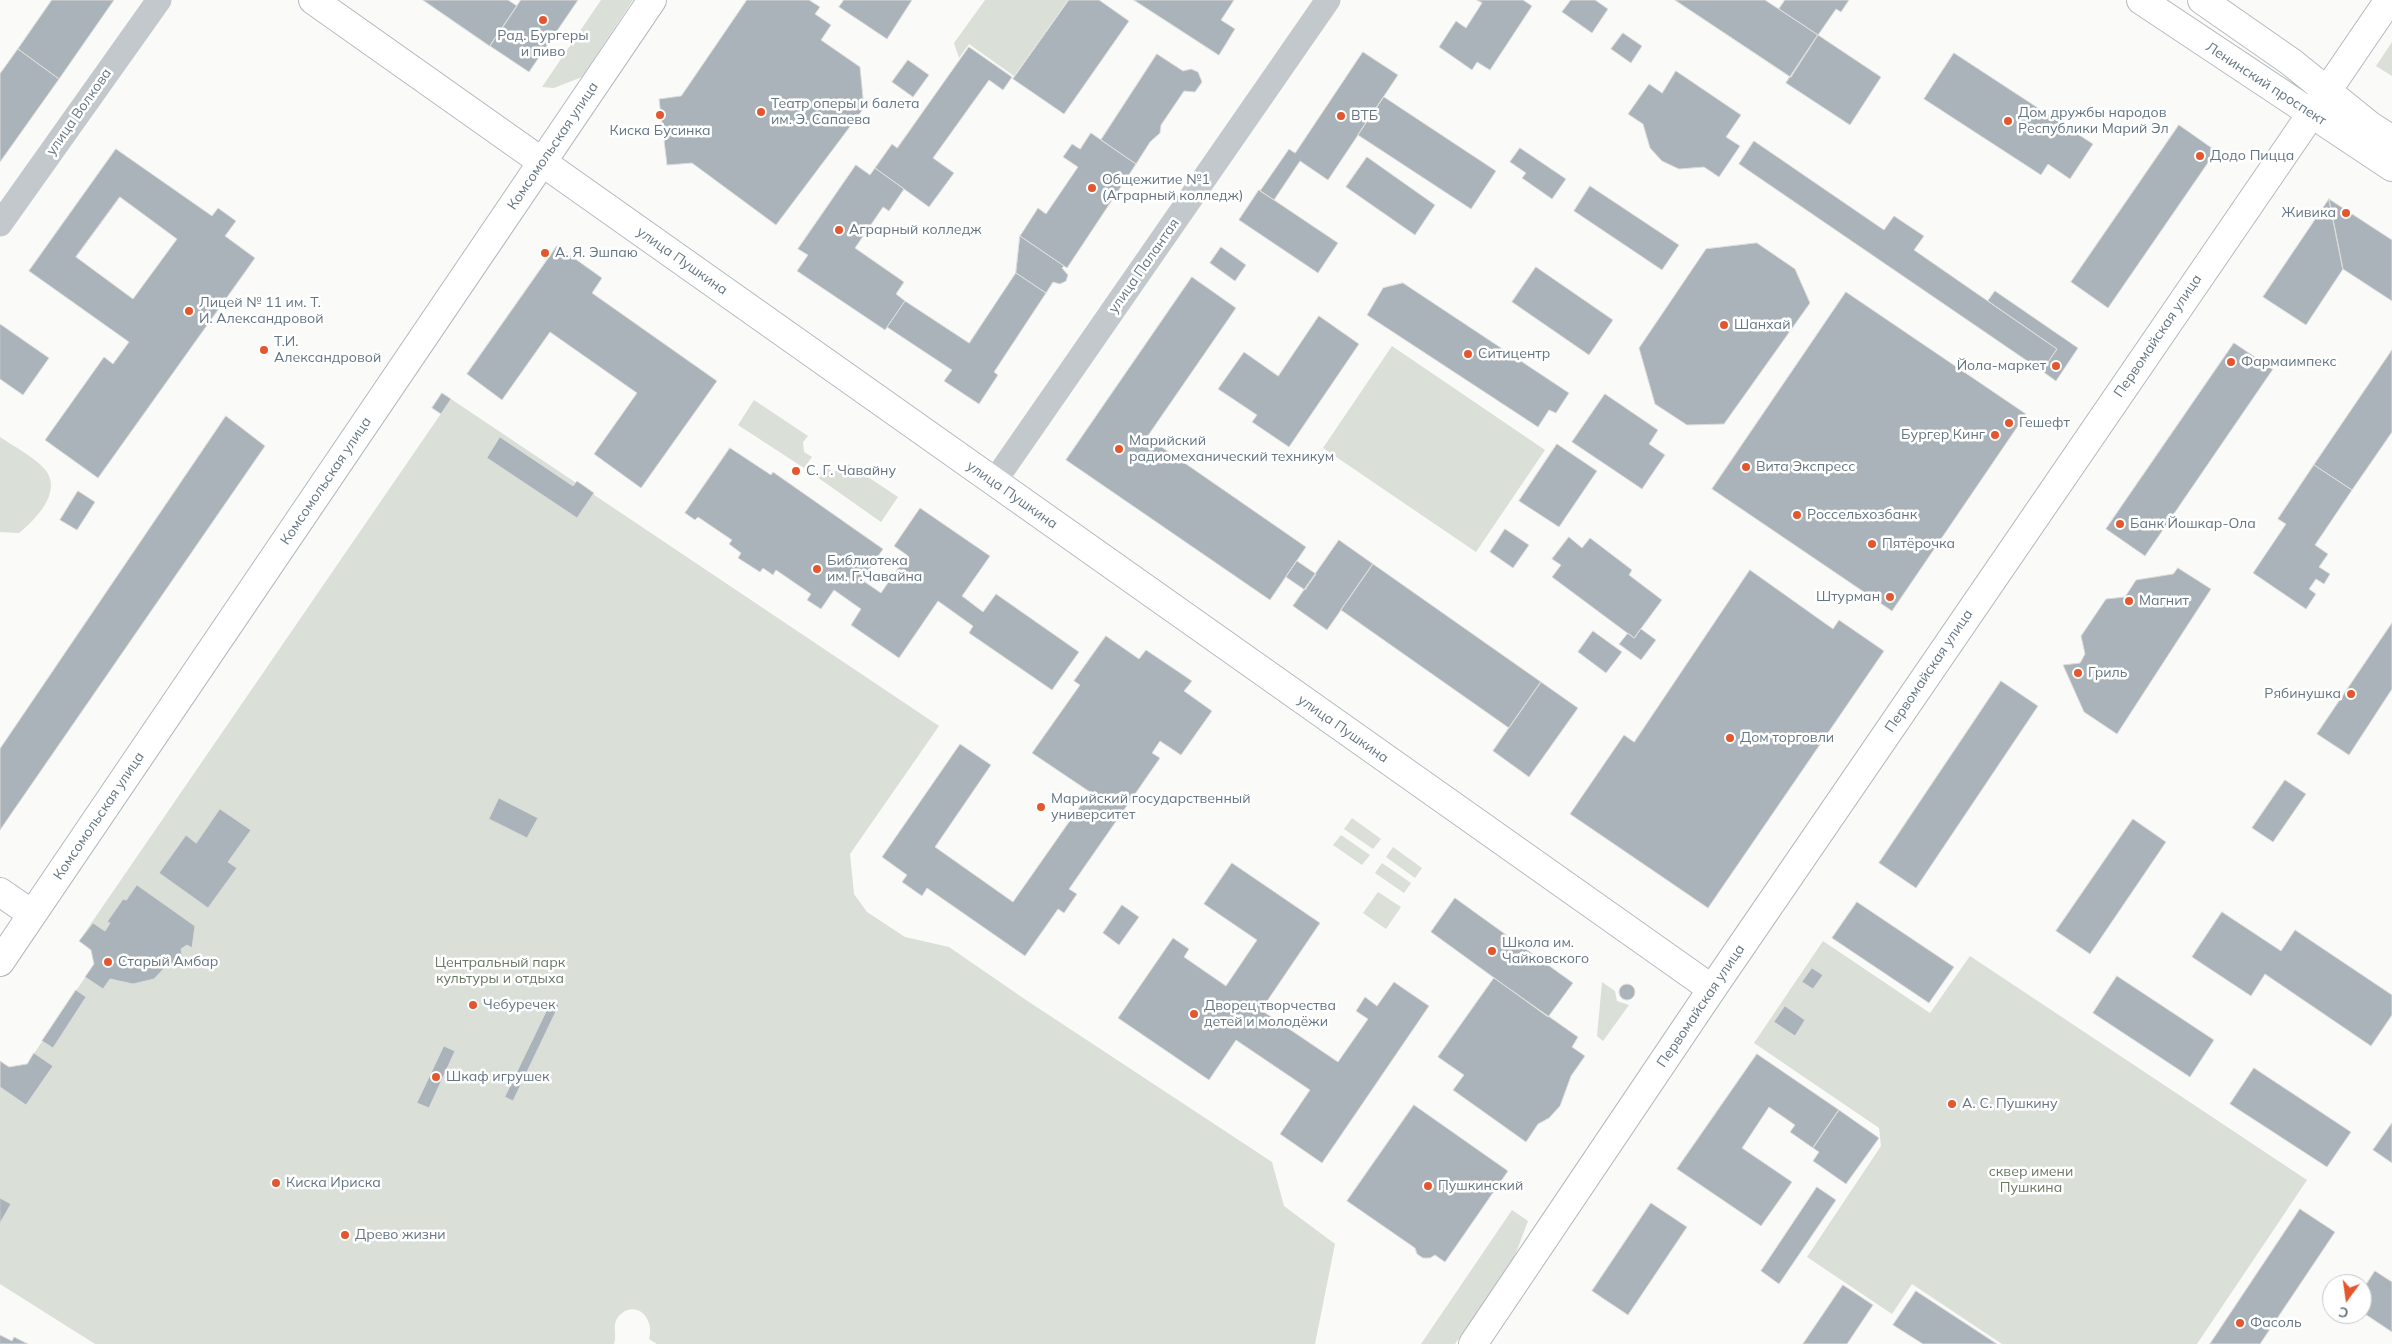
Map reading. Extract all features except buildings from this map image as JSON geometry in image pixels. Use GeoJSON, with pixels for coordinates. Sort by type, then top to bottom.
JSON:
{"type":"FeatureCollection","features":[{"type":"Feature","properties":{"kind":"main road","name":"улица Пушкина"},"geometry":{"type":"LineString","coordinates":[[313,0],[1712,990]]}},
{"type":"Feature","properties":{"kind":"main road","name":"Комсомольская улица"},"geometry":{"type":"LineString","coordinates":[[0,962],[652,0]]}},
{"type":"Feature","properties":{"kind":"main road","name":"Ленинский проспект"},"geometry":{"type":"LineString","coordinates":[[2141,0],[2392,167]]}},
{"type":"Feature","properties":{"kind":"main road","name":"Ленинский проспект"},"geometry":{"type":"LineString","coordinates":[[2202,0],[2291,62],[2369,125],[2392,140]]}},
{"type":"Feature","properties":{"kind":"main road","name":"Первомайская улица"},"geometry":{"type":"LineString","coordinates":[[1473,1344],[1712,990],[2388,0]]}},
{"type":"Feature","properties":{"kind":"main road"},"geometry":{"type":"LineString","coordinates":[[0,892],[32,914]]}},
{"type":"Feature","properties":{"kind":"street","name":"улица Волкова"},"geometry":{"type":"LineString","coordinates":[[0,224],[159,0]]}},
{"type":"Feature","properties":{"kind":"street","name":"улица Палантая"},"geometry":{"type":"LineString","coordinates":[[994,482],[1328,0]]}},
{"type":"Feature","properties":{"kind":"green space"},"geometry":{"type":"Polygon","coordinates":[[[601,0],[633,0],[582,77],[554,88],[542,87],[601,0]]]}},
{"type":"Feature","properties":{"kind":"green space"},"geometry":{"type":"Polygon","coordinates":[[[985,0],[1068,0],[1014,76],[969,44],[959,58],[954,43],[985,0]]]}},
{"type":"Feature","properties":{"kind":"green space"},"geometry":{"type":"Polygon","coordinates":[[[2392,42],[2392,76],[2376,66],[2392,42]]]}},
{"type":"Feature","properties":{"kind":"green space"},"geometry":{"type":"Polygon","coordinates":[[[1392,346],[1545,450],[1476,552],[1323,448],[1392,346]]]}},
{"type":"Feature","properties":{"kind":"green space","name":"Центральный парк культуры и отдыха"},"geometry":{"type":"Polygon","coordinates":[[[451,399],[939,726],[850,854],[854,894],[867,912],[905,937],[949,947],[1272,1162],[1284,1206],[1335,1244],[1315,1344],[657,1344],[649,1339],[650,1325],[644,1314],[633,1309],[627,1310],[618,1317],[615,1325],[614,1344],[95,1344],[0,1284],[0,1061],[9,1067],[27,1064],[94,964],[91,950],[79,941],[451,399]]]}},
{"type":"Feature","properties":{"kind":"green space"},"geometry":{"type":"Polygon","coordinates":[[[754,400],[808,436],[803,442],[804,452],[812,457],[804,468],[738,425],[754,400]]]}},
{"type":"Feature","properties":{"kind":"green space"},"geometry":{"type":"Polygon","coordinates":[[[0,437],[38,462],[47,472],[50,480],[49,498],[39,514],[19,533],[0,532],[0,437]]]}},
{"type":"Feature","properties":{"kind":"green space"},"geometry":{"type":"Polygon","coordinates":[[[847,463],[898,497],[881,522],[817,477],[825,466],[833,472],[843,469],[847,463]]]}},
{"type":"Feature","properties":{"kind":"green space"},"geometry":{"type":"Polygon","coordinates":[[[1352,818],[1381,839],[1373,849],[1344,829],[1352,818]]]}},
{"type":"Feature","properties":{"kind":"green space"},"geometry":{"type":"Polygon","coordinates":[[[1341,835],[1370,855],[1362,865],[1333,845],[1341,835]]]}},
{"type":"Feature","properties":{"kind":"green space"},"geometry":{"type":"Polygon","coordinates":[[[1393,847],[1422,868],[1415,878],[1386,857],[1393,847]]]}},
{"type":"Feature","properties":{"kind":"green space"},"geometry":{"type":"Polygon","coordinates":[[[1382,863],[1411,883],[1404,893],[1375,873],[1382,863]]]}},
{"type":"Feature","properties":{"kind":"green space"},"geometry":{"type":"Polygon","coordinates":[[[1378,892],[1401,907],[1386,929],[1363,913],[1378,892]]]}},
{"type":"Feature","properties":{"kind":"green space","name":"сквер имени Пушкина"},"geometry":{"type":"Polygon","coordinates":[[[1823,941],[1930,1013],[1970,956],[2307,1180],[2197,1344],[2002,1344],[1912,1284],[1892,1314],[1807,1257],[1881,1146],[1879,1128],[1754,1043],[1823,941]]]}},
{"type":"Feature","properties":{"kind":"green space"},"geometry":{"type":"Polygon","coordinates":[[[1602,982],[1615,991],[1617,1001],[1629,1005],[1603,1041],[1597,1036],[1602,982]]]}},
{"type":"Feature","properties":{"kind":"green space"},"geometry":{"type":"Polygon","coordinates":[[[1512,1210],[1528,1221],[1513,1261],[1455,1344],[1421,1344],[1512,1210]]]}},
{"type":"Feature","properties":{"kind":"place","name":"Рад. Бургеры и пиво"},"geometry":{"type":"Point","coordinates":[543,20]}},
{"type":"Feature","properties":{"kind":"place","name":"Театр оперы и балета им. Э. Сапаева"},"geometry":{"type":"Point","coordinates":[761,112]}},
{"type":"Feature","properties":{"kind":"place","name":"Киска Бусинка"},"geometry":{"type":"Point","coordinates":[660,115]}},
{"type":"Feature","properties":{"kind":"place","name":"ВТБ"},"geometry":{"type":"Point","coordinates":[1341,116]}},
{"type":"Feature","properties":{"kind":"place","name":"Дом дружбы народов Республики Марий Эл"},"geometry":{"type":"Point","coordinates":[2008,121]}},
{"type":"Feature","properties":{"kind":"place","name":"Додо Пицца"},"geometry":{"type":"Point","coordinates":[2200,156]}},
{"type":"Feature","properties":{"kind":"place","name":"Общежитие №1 (Аграрный колледж)"},"geometry":{"type":"Point","coordinates":[1092,188]}},
{"type":"Feature","properties":{"kind":"place","name":"Живика"},"geometry":{"type":"Point","coordinates":[2346,213]}},
{"type":"Feature","properties":{"kind":"place","name":"Аграрный колледж"},"geometry":{"type":"Point","coordinates":[839,230]}},
{"type":"Feature","properties":{"kind":"place","name":"А. Я. Эшпаю"},"geometry":{"type":"Point","coordinates":[545,253]}},
{"type":"Feature","properties":{"kind":"place","name":"Лицей № 11 им. Т. И. Александровой"},"geometry":{"type":"Point","coordinates":[189,311]}},
{"type":"Feature","properties":{"kind":"place","name":"Шанхай"},"geometry":{"type":"Point","coordinates":[1724,325]}},
{"type":"Feature","properties":{"kind":"place","name":"Т.И. Александровой"},"geometry":{"type":"Point","coordinates":[264,350]}},
{"type":"Feature","properties":{"kind":"place","name":"Ситицентр"},"geometry":{"type":"Point","coordinates":[1468,354]}},
{"type":"Feature","properties":{"kind":"place","name":"Фармаимпекс"},"geometry":{"type":"Point","coordinates":[2231,362]}},
{"type":"Feature","properties":{"kind":"place","name":"Йола-маркет"},"geometry":{"type":"Point","coordinates":[2056,366]}},
{"type":"Feature","properties":{"kind":"place","name":"Гешефт"},"geometry":{"type":"Point","coordinates":[2009,423]}},
{"type":"Feature","properties":{"kind":"place","name":"Бургер Кинг"},"geometry":{"type":"Point","coordinates":[1995,435]}},
{"type":"Feature","properties":{"kind":"place","name":"Марийский радиомеханический техникум"},"geometry":{"type":"Point","coordinates":[1119,449]}},
{"type":"Feature","properties":{"kind":"place","name":"Вита Экспресс"},"geometry":{"type":"Point","coordinates":[1746,467]}},
{"type":"Feature","properties":{"kind":"place","name":"С. Г. Чавайну"},"geometry":{"type":"Point","coordinates":[796,471]}},
{"type":"Feature","properties":{"kind":"place","name":"Россельхозбанк"},"geometry":{"type":"Point","coordinates":[1797,515]}},
{"type":"Feature","properties":{"kind":"place","name":"Банк Йошкар-Ола"},"geometry":{"type":"Point","coordinates":[2120,524]}},
{"type":"Feature","properties":{"kind":"place","name":"Пятёрочка"},"geometry":{"type":"Point","coordinates":[1872,544]}},
{"type":"Feature","properties":{"kind":"place","name":"Библиотека им. Г.Чавайна"},"geometry":{"type":"Point","coordinates":[817,569]}},
{"type":"Feature","properties":{"kind":"place","name":"Штурман"},"geometry":{"type":"Point","coordinates":[1890,597]}},
{"type":"Feature","properties":{"kind":"place","name":"Магнит"},"geometry":{"type":"Point","coordinates":[2129,601]}},
{"type":"Feature","properties":{"kind":"place","name":"Гриль"},"geometry":{"type":"Point","coordinates":[2078,673]}},
{"type":"Feature","properties":{"kind":"place","name":"Рябинушка"},"geometry":{"type":"Point","coordinates":[2351,694]}},
{"type":"Feature","properties":{"kind":"place","name":"Дом торговли"},"geometry":{"type":"Point","coordinates":[1730,738]}},
{"type":"Feature","properties":{"kind":"place","name":"Марийский государственный университет"},"geometry":{"type":"Point","coordinates":[1041,807]}},
{"type":"Feature","properties":{"kind":"place","name":"Школа им. Чайковского"},"geometry":{"type":"Point","coordinates":[1492,951]}},
{"type":"Feature","properties":{"kind":"place","name":"Старый Амбар"},"geometry":{"type":"Point","coordinates":[108,962]}},
{"type":"Feature","properties":{"kind":"place","name":"Чебуречек"},"geometry":{"type":"Point","coordinates":[473,1005]}},
{"type":"Feature","properties":{"kind":"place","name":"Дворец творчества детей и молодёжи"},"geometry":{"type":"Point","coordinates":[1194,1014]}},
{"type":"Feature","properties":{"kind":"place","name":"Шкаф игрушек"},"geometry":{"type":"Point","coordinates":[436,1077]}},
{"type":"Feature","properties":{"kind":"place","name":"А. С. Пушкину"},"geometry":{"type":"Point","coordinates":[1952,1104]}},
{"type":"Feature","properties":{"kind":"place","name":"Киска Ириска"},"geometry":{"type":"Point","coordinates":[276,1183]}},
{"type":"Feature","properties":{"kind":"place","name":"Пушкинский"},"geometry":{"type":"Point","coordinates":[1428,1186]}},
{"type":"Feature","properties":{"kind":"place","name":"Древо жизни"},"geometry":{"type":"Point","coordinates":[345,1235]}},
{"type":"Feature","properties":{"kind":"place","name":"Фасоль"},"geometry":{"type":"Point","coordinates":[2240,1323]}}]}
